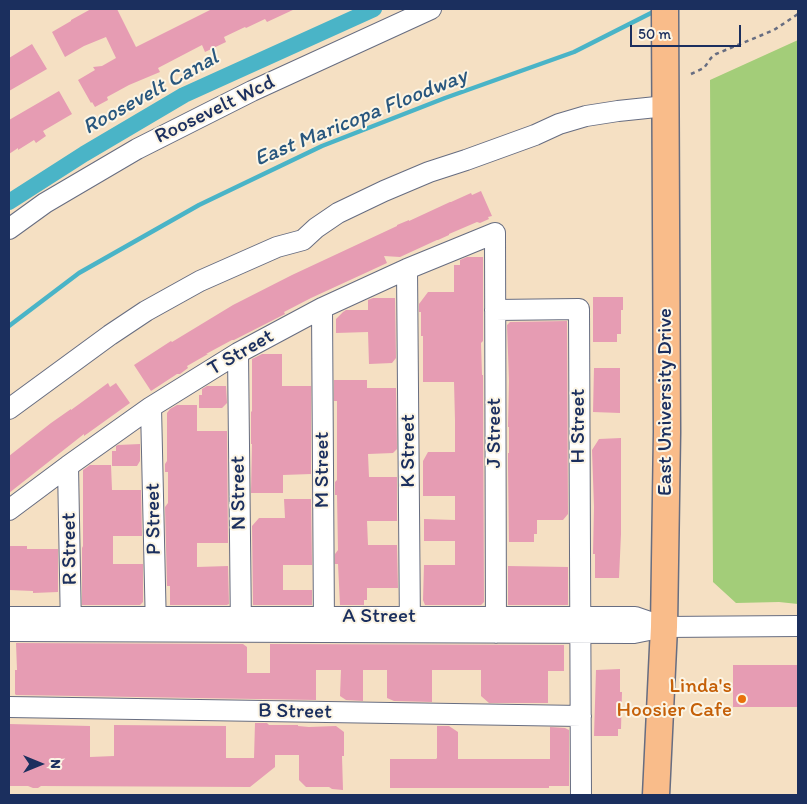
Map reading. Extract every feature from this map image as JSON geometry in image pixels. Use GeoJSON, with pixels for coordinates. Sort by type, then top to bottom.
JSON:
{"type":"FeatureCollection","features":[{"type":"Feature","properties":{"kind":"main road","name":"East University Drive"},"geometry":{"type":"LineString","coordinates":[[656,795],[664,627],[667,432],[665,9]]}},
{"type":"Feature","properties":{"kind":"street","name":"Roosevelt Wcd"},"geometry":{"type":"LineString","coordinates":[[9,229],[45,204],[136,149],[252,91],[431,9]]}},
{"type":"Feature","properties":{"kind":"street"},"geometry":{"type":"LineString","coordinates":[[9,409],[94,346],[146,311],[200,281],[277,247],[303,240],[316,228],[338,213],[384,191],[429,172],[505,147],[568,121],[610,112],[666,106]]}},
{"type":"Feature","properties":{"kind":"street","name":"T Street"},"geometry":{"type":"LineString","coordinates":[[9,510],[151,407],[238,353],[322,308],[407,269],[495,233]]}},
{"type":"Feature","properties":{"kind":"street","name":"J Street"},"geometry":{"type":"LineString","coordinates":[[495,233],[496,625]]}},
{"type":"Feature","properties":{"kind":"street","name":"K Street"},"geometry":{"type":"LineString","coordinates":[[407,269],[410,624]]}},
{"type":"Feature","properties":{"kind":"street","name":"M Street"},"geometry":{"type":"LineString","coordinates":[[322,308],[324,624]]}},
{"type":"Feature","properties":{"kind":"street","name":"H Street"},"geometry":{"type":"LineString","coordinates":[[495,310],[579,309],[580,626]]}},
{"type":"Feature","properties":{"kind":"street","name":"N Street"},"geometry":{"type":"LineString","coordinates":[[238,353],[241,624]]}},
{"type":"Feature","properties":{"kind":"street","name":"P Street"},"geometry":{"type":"LineString","coordinates":[[151,407],[156,624]]}},
{"type":"Feature","properties":{"kind":"street","name":"R Street"},"geometry":{"type":"LineString","coordinates":[[68,466],[71,624]]}},
{"type":"Feature","properties":{"kind":"street","name":"A Street"},"geometry":{"type":"LineString","coordinates":[[9,617],[71,624],[580,626],[634,634],[664,627],[798,626]]}},
{"type":"Feature","properties":{"kind":"street","name":"A Street"},"geometry":{"type":"LineString","coordinates":[[9,631],[71,624]]}},
{"type":"Feature","properties":{"kind":"street"},"geometry":{"type":"LineString","coordinates":[[580,626],[581,795]]}},
{"type":"Feature","properties":{"kind":"street","name":"B Street"},"geometry":{"type":"LineString","coordinates":[[9,707],[581,716]]}},
{"type":"Feature","properties":{"kind":"path"},"geometry":{"type":"LineString","coordinates":[[691,74],[704,68],[716,54],[774,30],[798,14]]}},
{"type":"Feature","properties":{"kind":"green space"},"geometry":{"type":"Polygon","coordinates":[[[798,40],[798,604],[779,602],[736,603],[713,582],[710,80],[798,40]]]}},
{"type":"Feature","properties":{"kind":"building"},"geometry":{"type":"Polygon","coordinates":[[[91,9],[117,9],[136,47],[212,9],[295,9],[267,22],[265,19],[224,37],[226,42],[205,52],[202,45],[158,68],[160,72],[107,97],[108,100],[95,107],[78,80],[95,70],[93,67],[102,66],[116,58],[106,37],[84,46],[65,57],[52,32],[91,9]]]}},
{"type":"Feature","properties":{"kind":"building"},"geometry":{"type":"Polygon","coordinates":[[[32,44],[47,69],[9,91],[9,58],[32,44]]]}},
{"type":"Feature","properties":{"kind":"building"},"geometry":{"type":"Polygon","coordinates":[[[59,91],[72,114],[43,131],[46,136],[36,143],[34,140],[9,154],[9,120],[59,91]]]}},
{"type":"Feature","properties":{"kind":"building"},"geometry":{"type":"Polygon","coordinates":[[[481,191],[492,216],[488,217],[489,219],[480,223],[477,222],[400,257],[384,256],[387,263],[311,298],[284,312],[285,314],[206,354],[208,354],[187,366],[188,368],[180,374],[177,374],[151,391],[134,365],[233,305],[292,275],[397,225],[471,193],[472,195],[481,191]]]}},
{"type":"Feature","properties":{"kind":"building"},"geometry":{"type":"Polygon","coordinates":[[[467,257],[483,257],[483,341],[481,343],[483,375],[484,602],[481,605],[425,605],[423,600],[424,565],[455,565],[455,541],[424,541],[424,519],[455,520],[455,496],[423,496],[423,461],[428,452],[455,452],[455,420],[454,382],[423,382],[423,336],[421,336],[419,304],[428,292],[454,292],[454,265],[460,265],[460,260],[467,257]]]}},
{"type":"Feature","properties":{"kind":"building"},"geometry":{"type":"Polygon","coordinates":[[[593,297],[623,297],[621,334],[617,334],[617,342],[593,342],[593,297]]]}},
{"type":"Feature","properties":{"kind":"building"},"geometry":{"type":"Polygon","coordinates":[[[373,298],[395,298],[396,358],[392,363],[369,364],[368,332],[336,333],[336,319],[343,312],[346,310],[368,310],[368,300],[373,298]]]}},
{"type":"Feature","properties":{"kind":"building"},"geometry":{"type":"Polygon","coordinates":[[[567,321],[568,514],[563,520],[537,520],[537,534],[534,534],[534,542],[509,542],[507,325],[510,322],[567,321]]]}},
{"type":"Feature","properties":{"kind":"building"},"geometry":{"type":"Polygon","coordinates":[[[262,354],[282,354],[282,386],[311,386],[311,474],[283,475],[283,493],[251,493],[252,359],[262,354]]]}},
{"type":"Feature","properties":{"kind":"building"},"geometry":{"type":"Polygon","coordinates":[[[594,368],[620,368],[620,413],[593,412],[594,368]]]}},
{"type":"Feature","properties":{"kind":"building"},"geometry":{"type":"Polygon","coordinates":[[[334,380],[367,380],[367,388],[396,388],[397,449],[393,453],[368,454],[369,477],[397,477],[397,521],[367,521],[368,545],[397,545],[398,588],[367,588],[367,600],[364,600],[364,605],[340,605],[338,564],[335,564],[335,554],[338,550],[337,495],[335,495],[335,482],[337,480],[337,401],[334,401],[334,380]]]}},
{"type":"Feature","properties":{"kind":"building"},"geometry":{"type":"Polygon","coordinates":[[[108,383],[110,387],[116,383],[130,403],[84,436],[84,434],[9,493],[9,456],[51,423],[108,383]]]}},
{"type":"Feature","properties":{"kind":"building"},"geometry":{"type":"Polygon","coordinates":[[[207,386],[226,386],[227,403],[222,408],[199,408],[199,395],[202,395],[202,389],[207,386]]]}},
{"type":"Feature","properties":{"kind":"building"},"geometry":{"type":"Polygon","coordinates":[[[177,405],[197,405],[197,431],[227,431],[228,543],[197,543],[197,567],[228,566],[229,604],[227,605],[170,605],[170,586],[167,586],[165,507],[168,503],[168,472],[165,472],[165,464],[167,461],[167,413],[177,405]]]}},
{"type":"Feature","properties":{"kind":"building"},"geometry":{"type":"Polygon","coordinates":[[[621,438],[619,578],[595,578],[592,450],[599,439],[621,438]]]}},
{"type":"Feature","properties":{"kind":"building"},"geometry":{"type":"Polygon","coordinates":[[[140,444],[140,461],[137,466],[112,466],[112,451],[116,451],[116,446],[140,444]]]}},
{"type":"Feature","properties":{"kind":"building"},"geometry":{"type":"Polygon","coordinates":[[[90,465],[111,465],[112,490],[141,490],[142,536],[113,536],[113,564],[143,564],[143,602],[140,605],[82,605],[83,470],[90,465]]]}},
{"type":"Feature","properties":{"kind":"building"},"geometry":{"type":"Polygon","coordinates":[[[284,499],[311,499],[312,565],[283,565],[283,590],[312,590],[312,605],[253,605],[252,526],[259,518],[285,518],[284,499]]]}},
{"type":"Feature","properties":{"kind":"building"},"geometry":{"type":"Polygon","coordinates":[[[9,546],[27,546],[27,549],[58,549],[58,592],[33,593],[33,591],[9,590],[9,546]]]}},
{"type":"Feature","properties":{"kind":"building"},"geometry":{"type":"Polygon","coordinates":[[[508,566],[568,567],[568,605],[508,605],[508,566]]]}},
{"type":"Feature","properties":{"kind":"building"},"geometry":{"type":"Polygon","coordinates":[[[16,643],[243,644],[247,647],[247,673],[270,673],[270,644],[564,645],[564,671],[548,671],[548,703],[489,703],[481,696],[481,670],[432,670],[432,702],[394,701],[387,698],[387,670],[363,670],[363,701],[346,700],[340,696],[341,670],[316,670],[316,700],[16,695],[16,643]]]}},
{"type":"Feature","properties":{"kind":"building"},"geometry":{"type":"Polygon","coordinates":[[[733,665],[798,665],[798,707],[733,707],[733,665]]]}},
{"type":"Feature","properties":{"kind":"building"},"geometry":{"type":"Polygon","coordinates":[[[620,669],[620,692],[622,692],[621,729],[618,729],[618,736],[594,736],[596,670],[620,669]]]}},
{"type":"Feature","properties":{"kind":"building"},"geometry":{"type":"Polygon","coordinates":[[[255,723],[309,727],[336,726],[344,732],[344,756],[342,756],[343,790],[329,787],[306,787],[299,780],[299,755],[275,755],[275,767],[250,787],[41,786],[33,788],[28,786],[9,786],[9,724],[90,726],[90,757],[114,756],[114,725],[226,726],[226,758],[254,758],[255,723]]]}},
{"type":"Feature","properties":{"kind":"building"},"geometry":{"type":"Polygon","coordinates":[[[437,726],[449,726],[458,732],[458,759],[550,759],[550,727],[565,728],[569,730],[569,786],[549,786],[549,788],[390,788],[390,759],[437,758],[437,726]]]}},
{"type":"Feature","properties":{"kind":"waterway","name":"Roosevelt Canal"},"geometry":{"type":"LineString","coordinates":[[9,202],[84,154],[184,95],[374,9]]}},
{"type":"Feature","properties":{"kind":"waterway","name":"East Maricopa Floodway"},"geometry":{"type":"LineString","coordinates":[[9,326],[79,273],[199,205],[322,146],[445,98],[574,52],[657,10]]}},
{"type":"Feature","properties":{"kind":"place","name":"Linda's Hoosier Cafe"},"geometry":{"type":"Point","coordinates":[742,699]}}]}
